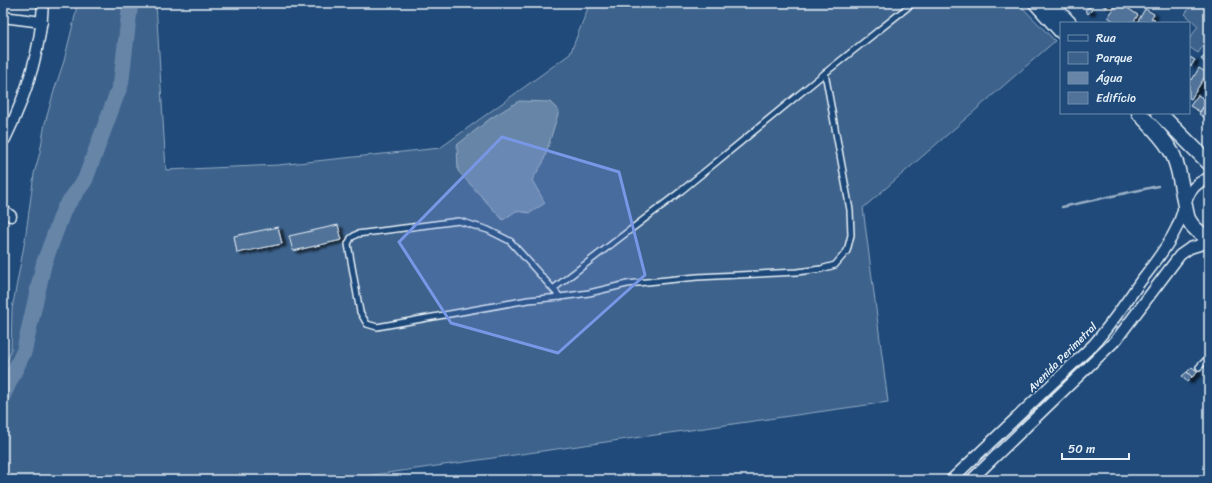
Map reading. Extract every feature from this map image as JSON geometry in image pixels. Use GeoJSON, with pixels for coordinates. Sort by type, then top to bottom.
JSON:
{"type":"FeatureCollection","features":[{"type":"Feature","properties":{"kind":"street"},"geometry":{"type":"LineString","coordinates":[[5,138],[28,86],[42,22],[44,3]]}},
{"type":"Feature","properties":{"kind":"street"},"geometry":{"type":"LineString","coordinates":[[1036,3],[1060,30]]}},
{"type":"Feature","properties":{"kind":"street"},"geometry":{"type":"LineString","coordinates":[[1050,3],[1068,22]]}},
{"type":"Feature","properties":{"kind":"street"},"geometry":{"type":"LineString","coordinates":[[3,17],[42,22]]}},
{"type":"Feature","properties":{"kind":"street"},"geometry":{"type":"LineString","coordinates":[[1139,114],[1170,148],[1175,161],[1188,219],[1197,231],[1209,237]]}},
{"type":"Feature","properties":{"kind":"street"},"geometry":{"type":"LineString","coordinates":[[1160,114],[1209,163]]}},
{"type":"Feature","properties":{"kind":"street","name":"Avenida Perimetral"},"geometry":{"type":"LineString","coordinates":[[951,480],[1093,346],[1168,244],[1177,228],[1186,199],[1191,190],[1199,182],[1209,178]]}},
{"type":"Feature","properties":{"kind":"street"},"geometry":{"type":"LineString","coordinates":[[971,480],[1116,340],[1180,255],[1190,248],[1209,242]]}},
{"type":"Feature","properties":{"kind":"lane"},"geometry":{"type":"LineString","coordinates":[[553,289],[681,191],[913,3]]}},
{"type":"Feature","properties":{"kind":"lane"},"geometry":{"type":"LineString","coordinates":[[560,297],[510,241],[488,230],[459,221],[357,234],[351,238],[348,244],[360,312],[367,324],[377,327],[528,300],[560,297],[627,284],[697,277],[821,270],[835,265],[847,251],[851,235],[850,210],[825,73]]}},
{"type":"Feature","properties":{"kind":"lane"},"geometry":{"type":"LineString","coordinates":[[1199,367],[1209,357]]}},
{"type":"Feature","properties":{"kind":"highlighted area"},"geometry":{"type":"Polygon","coordinates":[[[502,137],[619,172],[645,275],[558,353],[451,323],[399,242],[502,137]]]}},
{"type":"Feature","properties":{"kind":"green space"},"geometry":{"type":"Polygon","coordinates":[[[76,3],[156,3],[166,170],[278,165],[440,148],[570,54],[590,3],[1018,3],[1055,41],[863,208],[888,402],[338,480],[3,480],[3,374],[11,350],[12,309],[25,240],[34,174],[40,152],[45,123],[64,61],[76,12],[76,3]]]}},
{"type":"Feature","properties":{"kind":"green space"},"geometry":{"type":"Polygon","coordinates":[[[1193,3],[1209,3],[1209,38],[1198,53],[1190,48],[1190,38],[1198,26],[1185,14],[1193,3]]]}},
{"type":"Feature","properties":{"kind":"water"},"geometry":{"type":"Polygon","coordinates":[[[519,101],[550,102],[559,111],[543,163],[532,180],[545,203],[530,213],[516,211],[503,220],[458,171],[457,145],[491,118],[519,101]]]}},
{"type":"Feature","properties":{"kind":"building"},"geometry":{"type":"Polygon","coordinates":[[[1101,3],[1109,3],[1106,8],[1101,3]]]}},
{"type":"Feature","properties":{"kind":"building"},"geometry":{"type":"Polygon","coordinates":[[[1118,3],[1138,15],[1134,22],[1115,22],[1108,17],[1118,3]]]}},
{"type":"Feature","properties":{"kind":"building"},"geometry":{"type":"Polygon","coordinates":[[[1089,7],[1092,10],[1088,14],[1085,10],[1089,7]]]}},
{"type":"Feature","properties":{"kind":"building"},"geometry":{"type":"Polygon","coordinates":[[[1145,9],[1154,14],[1151,18],[1155,19],[1154,22],[1138,21],[1145,9]]]}},
{"type":"Feature","properties":{"kind":"building"},"geometry":{"type":"Polygon","coordinates":[[[1206,55],[1209,58],[1208,65],[1201,59],[1206,55]]]}},
{"type":"Feature","properties":{"kind":"building"},"geometry":{"type":"Polygon","coordinates":[[[1190,57],[1195,60],[1190,66],[1190,57]]]}},
{"type":"Feature","properties":{"kind":"building"},"geometry":{"type":"Polygon","coordinates":[[[1199,68],[1207,73],[1191,99],[1190,78],[1192,80],[1199,68]]]}},
{"type":"Feature","properties":{"kind":"building"},"geometry":{"type":"Polygon","coordinates":[[[1198,95],[1207,101],[1200,112],[1190,106],[1198,95]]]}},
{"type":"Feature","properties":{"kind":"building"},"geometry":{"type":"Polygon","coordinates":[[[1209,98],[1209,120],[1199,114],[1209,98]]]}},
{"type":"Feature","properties":{"kind":"building"},"geometry":{"type":"Polygon","coordinates":[[[338,225],[342,240],[293,251],[289,236],[338,225]]]}},
{"type":"Feature","properties":{"kind":"building"},"geometry":{"type":"Polygon","coordinates":[[[278,227],[282,244],[237,253],[234,236],[278,227]]]}},
{"type":"Feature","properties":{"kind":"building"},"geometry":{"type":"Polygon","coordinates":[[[1209,361],[1209,371],[1204,366],[1209,361]]]}},
{"type":"Feature","properties":{"kind":"building"},"geometry":{"type":"Polygon","coordinates":[[[1192,367],[1198,372],[1192,377],[1187,372],[1192,367]]]}},
{"type":"Feature","properties":{"kind":"building"},"geometry":{"type":"Polygon","coordinates":[[[1187,372],[1192,377],[1187,382],[1182,376],[1187,372]]]}},
{"type":"Feature","properties":{"kind":"waterway"},"geometry":{"type":"LineString","coordinates":[[3,395],[24,351],[44,263],[64,209],[85,180],[121,83],[130,6],[129,3]]}},
{"type":"Feature","properties":{"kind":"waterway"},"geometry":{"type":"LineString","coordinates":[[1062,207],[1158,186]]}}]}
